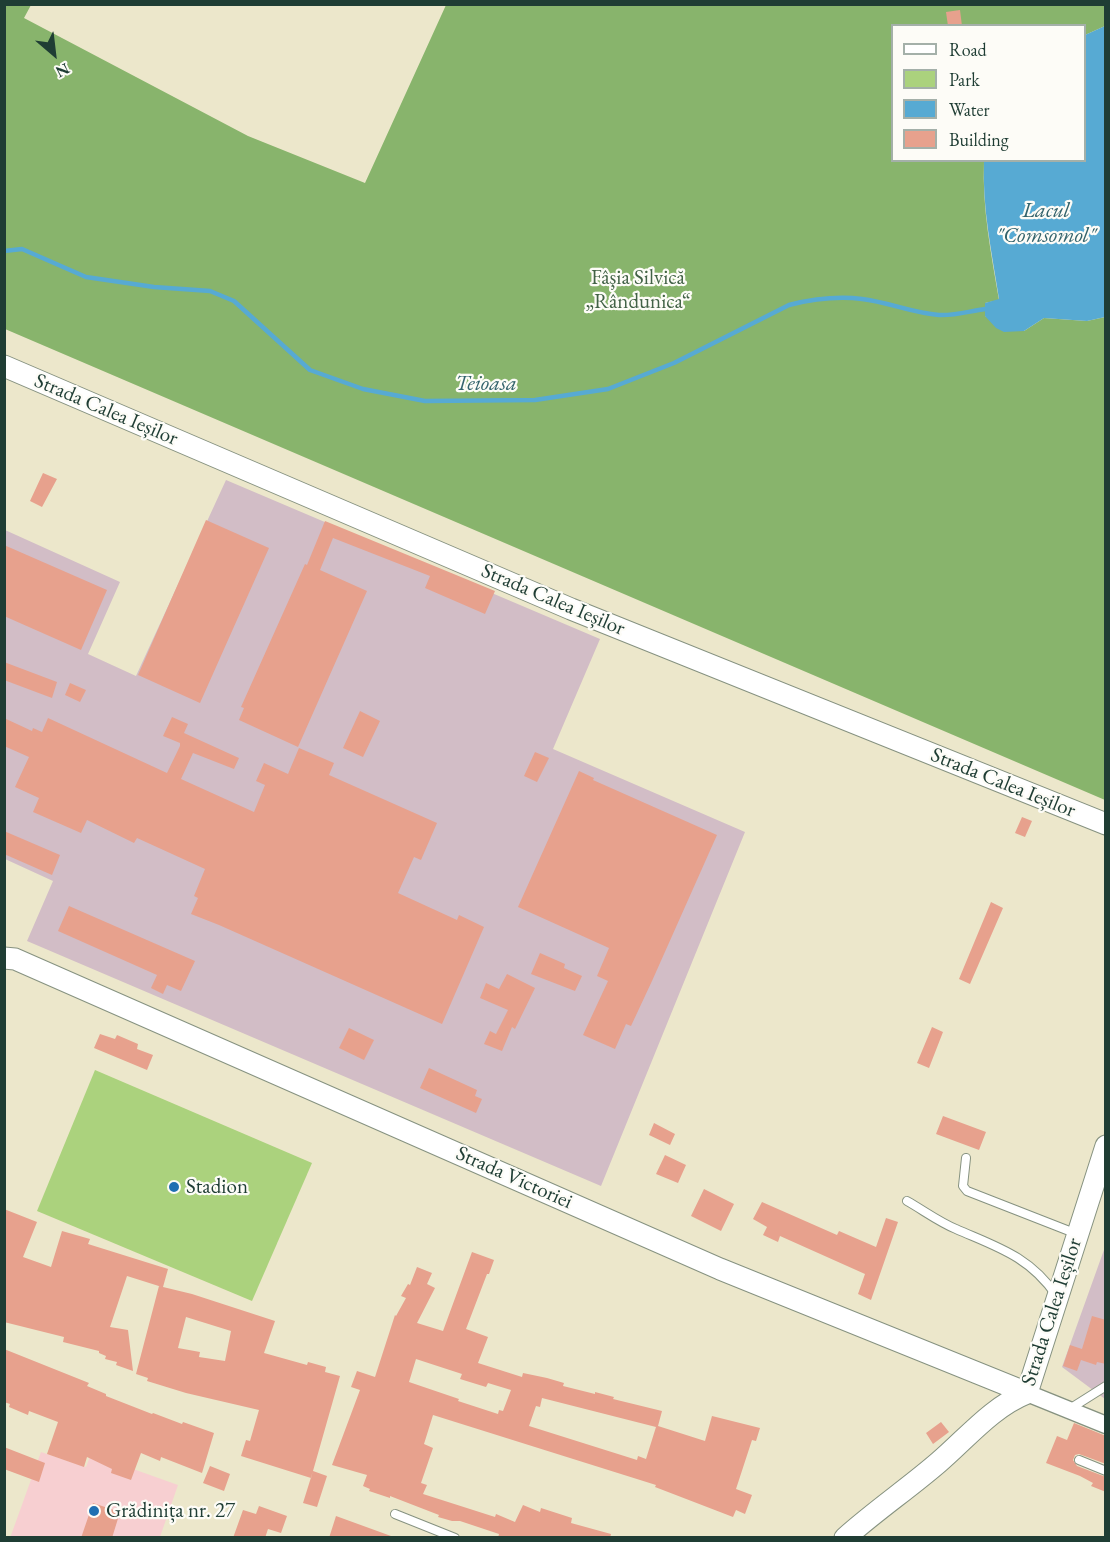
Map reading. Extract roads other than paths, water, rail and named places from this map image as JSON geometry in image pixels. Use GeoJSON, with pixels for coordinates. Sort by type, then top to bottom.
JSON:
{"type":"FeatureCollection","features":[{"type":"Feature","properties":{"kind":"street","name":"Strada Calea Ieșilor"},"geometry":{"type":"LineString","coordinates":[[4,366],[571,609],[1106,824]]}},
{"type":"Feature","properties":{"kind":"street","name":"Strada Victoriei"},"geometry":{"type":"LineString","coordinates":[[4,958],[15,959],[720,1269],[1027,1394]]}},
{"type":"Feature","properties":{"kind":"street","name":"Strada Calea Ieșilor"},"geometry":{"type":"LineString","coordinates":[[845,1538],[871,1514],[938,1463],[993,1413],[1010,1401],[1027,1394],[1106,1146]]}},
{"type":"Feature","properties":{"kind":"street"},"geometry":{"type":"LineString","coordinates":[[1027,1394],[1106,1425]]}},
{"type":"Feature","properties":{"kind":"lane"},"geometry":{"type":"LineString","coordinates":[[966,1158],[963,1186],[967,1191],[1078,1234]]}},
{"type":"Feature","properties":{"kind":"lane"},"geometry":{"type":"LineString","coordinates":[[907,1201],[954,1228],[1010,1252],[1039,1274],[1058,1298]]}},
{"type":"Feature","properties":{"kind":"lane"},"geometry":{"type":"LineString","coordinates":[[1068,1410],[1106,1386]]}},
{"type":"Feature","properties":{"kind":"lane"},"geometry":{"type":"LineString","coordinates":[[1079,1460],[1106,1471]]}},
{"type":"Feature","properties":{"kind":"lane"},"geometry":{"type":"LineString","coordinates":[[395,1514],[455,1538]]}},
{"type":"Feature","properties":{"kind":"water","name":"Lacul \"Comsomol\""},"geometry":{"type":"Polygon","coordinates":[[[1105,26],[1105,317],[1087,321],[1044,318],[1024,331],[1004,332],[996,328],[985,316],[985,303],[999,299],[986,213],[984,162],[1086,162],[1086,35],[1105,26]]]}},
{"type":"Feature","properties":{"kind":"waterway","name":"Teioasa"},"geometry":{"type":"LineString","coordinates":[[4,251],[22,249],[86,277],[154,287],[210,291],[234,301],[310,370],[363,389],[425,401],[535,400],[608,389],[674,363],[789,305],[807,301],[853,298],[939,315],[985,309]]}},
{"type":"Feature","properties":{"kind":"place","name":"Stadion"},"geometry":{"type":"Point","coordinates":[174,1187]}},
{"type":"Feature","properties":{"kind":"place","name":"Grădinița nr. 27"},"geometry":{"type":"Point","coordinates":[94,1511]}},
{"type":"Feature","properties":{"kind":"park label","name":"Fâşia Silvică „Rândunica“"},"geometry":{"type":"Point","coordinates":[638,290]}}]}
